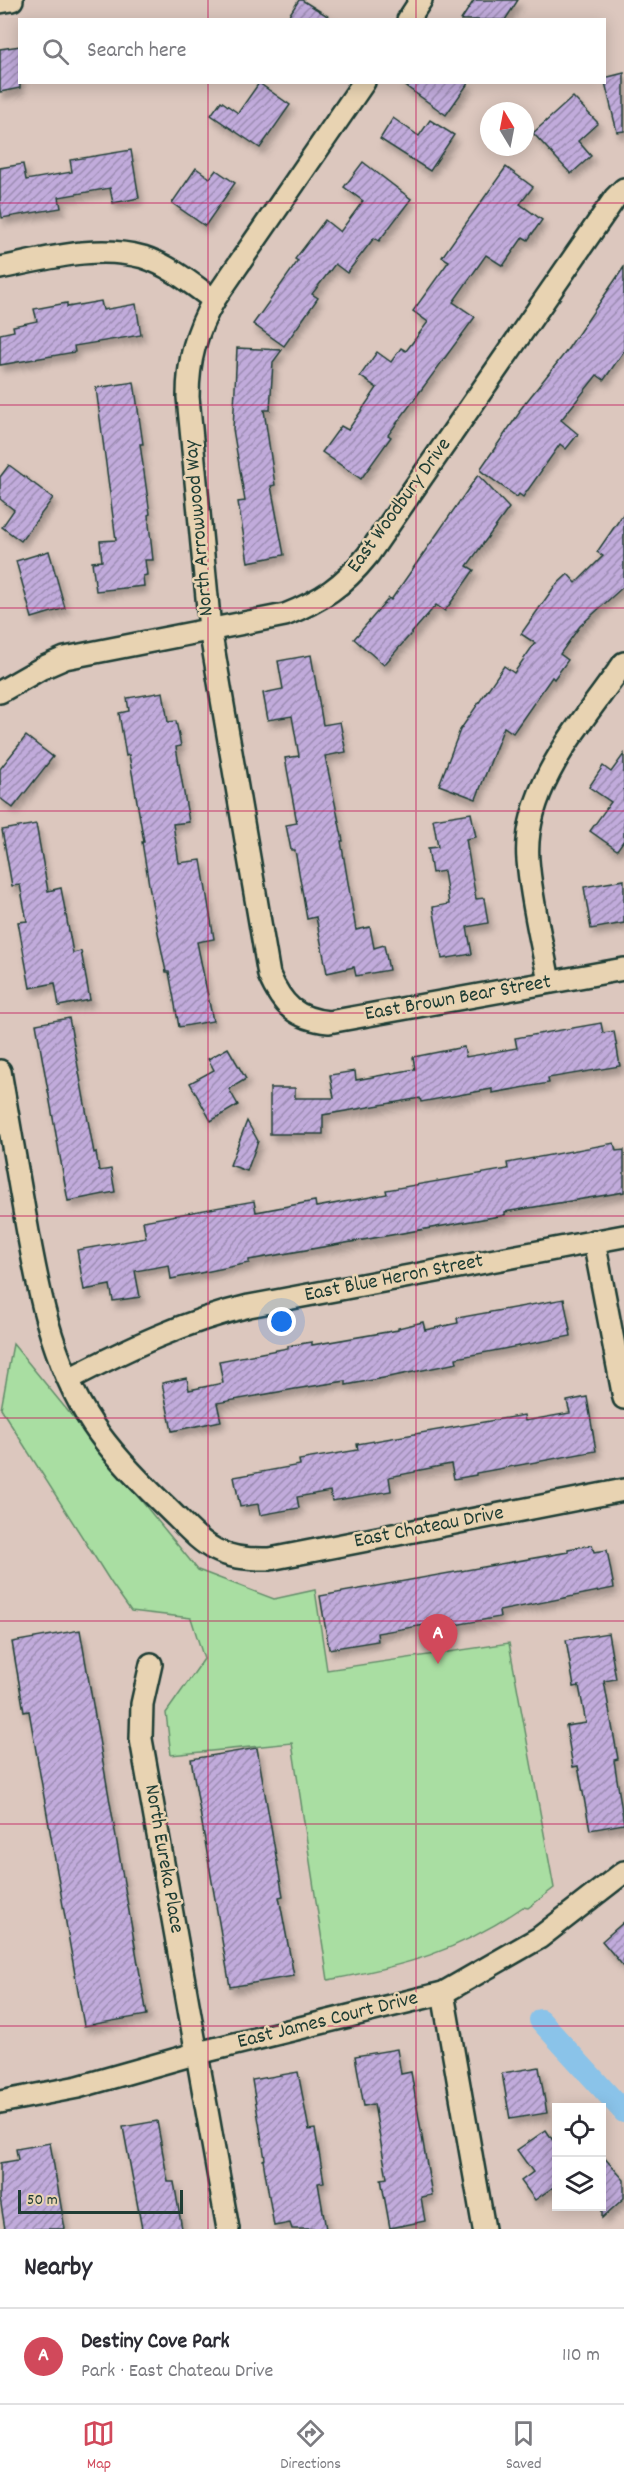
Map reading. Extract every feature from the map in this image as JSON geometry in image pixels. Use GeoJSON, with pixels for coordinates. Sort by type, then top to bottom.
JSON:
{"type":"FeatureCollection","features":[{"type":"Feature","properties":{"kind":"street"},"geometry":{"type":"LineString","coordinates":[[0,2],[12,0]]}},
{"type":"Feature","properties":{"kind":"street","name":"North Arrowwood Way"},"geometry":{"type":"LineString","coordinates":[[294,1011],[278,996],[269,975],[210,629],[188,380],[193,346],[201,322],[363,84]]}},
{"type":"Feature","properties":{"kind":"street","name":"East Woodbury Drive"},"geometry":{"type":"LineString","coordinates":[[0,692],[65,658],[285,615],[310,605],[332,592],[352,575],[375,545],[615,198],[624,189]]}},
{"type":"Feature","properties":{"kind":"street"},"geometry":{"type":"LineString","coordinates":[[0,268],[75,254],[111,251],[144,257],[170,269],[214,300]]}},
{"type":"Feature","properties":{"kind":"street"},"geometry":{"type":"LineString","coordinates":[[549,982],[528,860],[528,834],[533,810],[541,786],[554,764],[624,663]]}},
{"type":"Feature","properties":{"kind":"street","name":"East Brown Bear Street"},"geometry":{"type":"LineString","coordinates":[[294,1011],[311,1020],[329,1022],[624,969]]}},
{"type":"Feature","properties":{"kind":"street"},"geometry":{"type":"LineString","coordinates":[[0,1071],[39,1295],[56,1350],[69,1379]]}},
{"type":"Feature","properties":{"kind":"street","name":"East Blue Heron Street"},"geometry":{"type":"LineString","coordinates":[[69,1379],[179,1327],[249,1305],[624,1236]]}},
{"type":"Feature","properties":{"kind":"street"},"geometry":{"type":"LineString","coordinates":[[594,1241],[624,1398]]}},
{"type":"Feature","properties":{"kind":"street","name":"East Chateau Drive"},"geometry":{"type":"LineString","coordinates":[[69,1379],[93,1425],[146,1487],[204,1543],[218,1552],[234,1557],[270,1558],[624,1490]]}},
{"type":"Feature","properties":{"kind":"street","name":"North Eureka Place"},"geometry":{"type":"LineString","coordinates":[[151,1664],[142,1704],[141,1739],[228,2229]]}},
{"type":"Feature","properties":{"kind":"street","name":"East James Court Drive"},"geometry":{"type":"LineString","coordinates":[[0,2102],[78,2087],[198,2053],[443,1993],[539,1938],[624,1872]]}},
{"type":"Feature","properties":{"kind":"street"},"geometry":{"type":"LineString","coordinates":[[443,1993],[484,2229]]}},
{"type":"Feature","properties":{"kind":"green space"},"geometry":{"type":"Polygon","coordinates":[[[13,1344],[198,1570],[274,1599],[315,1590],[327,1670],[509,1643],[554,1888],[528,1908],[523,1907],[453,1946],[406,1963],[328,1980],[292,1743],[171,1755],[166,1713],[204,1659],[191,1618],[131,1611],[112,1584],[1,1409],[13,1344]]]}},
{"type":"Feature","properties":{"kind":"building"},"geometry":{"type":"Polygon","coordinates":[[[299,0],[302,0],[331,18],[287,18],[299,0]]]}},
{"type":"Feature","properties":{"kind":"building"},"geometry":{"type":"Polygon","coordinates":[[[474,0],[518,0],[506,18],[462,18],[474,0]]]}},
{"type":"Feature","properties":{"kind":"building"},"geometry":{"type":"Polygon","coordinates":[[[18,46],[18,84],[20,88],[0,92],[0,49],[18,46]]]}},
{"type":"Feature","properties":{"kind":"building"},"geometry":{"type":"Polygon","coordinates":[[[624,73],[624,131],[617,132],[605,84],[606,78],[624,73]]]}},
{"type":"Feature","properties":{"kind":"building"},"geometry":{"type":"Polygon","coordinates":[[[258,84],[290,105],[260,148],[211,115],[221,101],[238,113],[258,84]]]}},
{"type":"Feature","properties":{"kind":"building"},"geometry":{"type":"Polygon","coordinates":[[[403,84],[468,84],[446,115],[403,84]]]}},
{"type":"Feature","properties":{"kind":"building"},"geometry":{"type":"Polygon","coordinates":[[[573,97],[598,123],[578,141],[591,156],[571,174],[534,132],[573,97]]]}},
{"type":"Feature","properties":{"kind":"building"},"geometry":{"type":"Polygon","coordinates":[[[393,118],[419,136],[430,120],[454,135],[430,171],[380,139],[393,118]]]}},
{"type":"Feature","properties":{"kind":"building"},"geometry":{"type":"Polygon","coordinates":[[[131,150],[139,198],[113,203],[110,188],[59,197],[61,208],[2,218],[0,168],[23,164],[26,180],[72,172],[70,160],[131,150]]]}},
{"type":"Feature","properties":{"kind":"building"},"geometry":{"type":"Polygon","coordinates":[[[363,162],[411,199],[379,241],[374,238],[347,273],[335,264],[312,294],[318,298],[284,346],[253,324],[298,261],[295,259],[325,220],[340,232],[363,201],[344,187],[363,162]]]}},
{"type":"Feature","properties":{"kind":"building"},"geometry":{"type":"Polygon","coordinates":[[[506,167],[533,187],[520,204],[542,220],[528,240],[523,237],[503,266],[486,255],[453,302],[475,317],[388,435],[391,437],[361,479],[322,452],[341,426],[348,430],[377,388],[360,376],[377,352],[391,362],[401,348],[406,351],[428,322],[413,311],[449,261],[442,257],[506,167]]]}},
{"type":"Feature","properties":{"kind":"building"},"geometry":{"type":"Polygon","coordinates":[[[196,168],[210,178],[216,170],[235,183],[205,226],[172,203],[196,168]]]}},
{"type":"Feature","properties":{"kind":"building"},"geometry":{"type":"Polygon","coordinates":[[[624,267],[624,351],[604,380],[597,375],[561,420],[578,434],[566,449],[560,444],[523,497],[519,494],[517,497],[481,471],[481,468],[519,411],[565,353],[624,267]]]}},
{"type":"Feature","properties":{"kind":"building"},"geometry":{"type":"Polygon","coordinates":[[[101,301],[103,310],[136,304],[141,335],[74,346],[75,352],[0,365],[0,334],[14,331],[13,326],[37,321],[34,309],[67,303],[67,307],[101,301]]]}},
{"type":"Feature","properties":{"kind":"building"},"geometry":{"type":"Polygon","coordinates":[[[237,348],[282,350],[273,362],[270,410],[264,410],[275,485],[271,486],[284,555],[248,562],[238,502],[245,501],[233,429],[237,348]]]}},
{"type":"Feature","properties":{"kind":"building"},"geometry":{"type":"Polygon","coordinates":[[[134,382],[143,444],[140,444],[150,514],[148,515],[153,560],[145,560],[147,575],[143,576],[144,586],[96,591],[92,562],[102,561],[100,541],[116,540],[96,388],[134,382]]]}},
{"type":"Feature","properties":{"kind":"building"},"geometry":{"type":"Polygon","coordinates":[[[9,465],[53,498],[21,541],[2,527],[14,510],[0,499],[0,477],[9,465]]]}},
{"type":"Feature","properties":{"kind":"building"},"geometry":{"type":"Polygon","coordinates":[[[478,475],[509,508],[467,566],[474,570],[445,611],[436,605],[384,665],[354,639],[389,598],[391,600],[478,475]]]}},
{"type":"Feature","properties":{"kind":"building"},"geometry":{"type":"Polygon","coordinates":[[[624,513],[624,586],[580,626],[560,654],[568,660],[554,679],[552,677],[513,733],[504,727],[476,799],[439,785],[460,730],[504,666],[514,673],[535,643],[521,634],[554,587],[568,574],[576,583],[603,556],[597,552],[624,513]]]}},
{"type":"Feature","properties":{"kind":"building"},"geometry":{"type":"Polygon","coordinates":[[[49,551],[65,608],[32,618],[16,561],[49,551]]]}},
{"type":"Feature","properties":{"kind":"building"},"geometry":{"type":"Polygon","coordinates":[[[311,655],[323,725],[340,722],[346,752],[325,756],[343,841],[341,841],[356,930],[370,927],[374,948],[384,945],[389,970],[356,976],[354,967],[327,973],[316,917],[307,919],[295,850],[291,850],[286,825],[297,823],[285,758],[299,756],[292,716],[268,720],[263,693],[283,689],[278,661],[311,655]]]}},
{"type":"Feature","properties":{"kind":"building"},"geometry":{"type":"Polygon","coordinates":[[[163,692],[168,722],[176,721],[181,746],[176,747],[189,822],[173,824],[179,863],[201,860],[214,939],[197,942],[213,1021],[179,1027],[169,972],[166,972],[152,903],[129,755],[126,756],[119,713],[129,711],[127,698],[163,692]]]}},
{"type":"Feature","properties":{"kind":"building"},"geometry":{"type":"Polygon","coordinates":[[[26,736],[53,757],[13,808],[0,798],[0,769],[26,736]]]}},
{"type":"Feature","properties":{"kind":"building"},"geometry":{"type":"Polygon","coordinates":[[[624,754],[624,840],[617,850],[590,831],[611,802],[589,787],[603,766],[611,772],[624,754]]]}},
{"type":"Feature","properties":{"kind":"building"},"geometry":{"type":"Polygon","coordinates":[[[471,813],[476,837],[466,839],[476,899],[484,898],[488,923],[467,927],[472,954],[442,959],[433,907],[449,904],[444,871],[432,873],[428,848],[438,847],[433,819],[471,813]]]}},
{"type":"Feature","properties":{"kind":"building"},"geometry":{"type":"Polygon","coordinates":[[[36,824],[48,891],[61,888],[73,953],[81,951],[90,1000],[59,1006],[55,983],[30,988],[18,922],[27,921],[20,885],[12,886],[2,830],[36,824]]]}},
{"type":"Feature","properties":{"kind":"building"},"geometry":{"type":"Polygon","coordinates":[[[624,880],[624,923],[591,929],[584,887],[624,880]]]}},
{"type":"Feature","properties":{"kind":"building"},"geometry":{"type":"Polygon","coordinates":[[[69,1018],[94,1153],[96,1152],[99,1171],[111,1169],[115,1192],[68,1201],[36,1024],[69,1018]]]}},
{"type":"Feature","properties":{"kind":"building"},"geometry":{"type":"Polygon","coordinates":[[[601,1023],[603,1033],[614,1031],[620,1066],[548,1078],[549,1083],[492,1093],[492,1089],[421,1102],[420,1098],[323,1115],[323,1134],[270,1134],[270,1088],[295,1088],[295,1098],[334,1098],[330,1075],[355,1071],[356,1080],[415,1069],[413,1057],[464,1047],[466,1057],[517,1048],[515,1038],[601,1023]]]}},
{"type":"Feature","properties":{"kind":"building"},"geometry":{"type":"Polygon","coordinates":[[[228,1048],[246,1079],[229,1089],[238,1105],[211,1121],[190,1083],[214,1070],[208,1059],[228,1048]]]}},
{"type":"Feature","properties":{"kind":"building"},"geometry":{"type":"Polygon","coordinates":[[[247,1121],[258,1141],[247,1171],[230,1165],[247,1121]]]}},
{"type":"Feature","properties":{"kind":"building"},"geometry":{"type":"Polygon","coordinates":[[[614,1143],[616,1151],[624,1150],[624,1192],[249,1260],[249,1263],[171,1279],[169,1265],[135,1271],[140,1297],[113,1301],[110,1285],[84,1290],[77,1250],[146,1238],[143,1221],[254,1201],[256,1212],[315,1201],[316,1207],[387,1194],[386,1190],[508,1169],[507,1163],[614,1143]]]}},
{"type":"Feature","properties":{"kind":"building"},"geometry":{"type":"Polygon","coordinates":[[[564,1299],[571,1336],[456,1358],[457,1363],[394,1376],[346,1385],[346,1381],[217,1403],[221,1421],[172,1431],[162,1383],[187,1378],[189,1390],[223,1383],[219,1361],[288,1348],[288,1346],[312,1342],[312,1345],[398,1330],[398,1328],[423,1322],[425,1330],[458,1323],[457,1318],[564,1299]]]}},
{"type":"Feature","properties":{"kind":"building"},"geometry":{"type":"Polygon","coordinates":[[[587,1397],[596,1451],[454,1479],[451,1464],[389,1477],[391,1491],[332,1501],[330,1491],[297,1497],[299,1508],[260,1515],[258,1504],[240,1507],[234,1477],[300,1465],[299,1460],[358,1450],[357,1444],[524,1415],[525,1421],[570,1413],[567,1401],[587,1397]]]}},
{"type":"Feature","properties":{"kind":"building"},"geometry":{"type":"Polygon","coordinates":[[[592,1545],[594,1552],[607,1550],[614,1588],[499,1611],[500,1617],[455,1625],[454,1620],[377,1633],[378,1641],[329,1649],[320,1596],[568,1552],[568,1549],[592,1545]]]}},
{"type":"Feature","properties":{"kind":"building"},"geometry":{"type":"Polygon","coordinates":[[[80,1630],[147,2015],[84,2026],[29,1711],[24,1712],[12,1642],[80,1630]]]}},
{"type":"Feature","properties":{"kind":"building"},"geometry":{"type":"Polygon","coordinates":[[[608,1633],[616,1679],[604,1681],[618,1759],[614,1760],[624,1824],[590,1830],[578,1766],[573,1767],[566,1726],[586,1723],[579,1686],[574,1687],[566,1640],[608,1633]]]}},
{"type":"Feature","properties":{"kind":"building"},"geometry":{"type":"Polygon","coordinates":[[[257,1748],[283,1896],[279,1897],[294,1976],[230,1987],[191,1759],[257,1748]]]}},
{"type":"Feature","properties":{"kind":"building"},"geometry":{"type":"Polygon","coordinates":[[[624,1922],[624,1967],[602,1941],[624,1922]]]}},
{"type":"Feature","properties":{"kind":"building"},"geometry":{"type":"Polygon","coordinates":[[[397,2049],[401,2074],[411,2072],[432,2195],[421,2197],[425,2221],[390,2228],[381,2179],[387,2178],[374,2104],[364,2106],[355,2056],[397,2049]]]}},
{"type":"Feature","properties":{"kind":"building"},"geometry":{"type":"Polygon","coordinates":[[[539,2067],[547,2113],[510,2119],[502,2073],[539,2067]]]}},
{"type":"Feature","properties":{"kind":"building"},"geometry":{"type":"Polygon","coordinates":[[[298,2072],[309,2130],[315,2129],[324,2182],[318,2183],[326,2229],[292,2229],[290,2223],[274,2226],[252,2080],[298,2072]]]}},
{"type":"Feature","properties":{"kind":"building"},"geometry":{"type":"Polygon","coordinates":[[[157,2121],[168,2182],[174,2182],[182,2229],[142,2229],[123,2127],[157,2121]]]}},
{"type":"Feature","properties":{"kind":"building"},"geometry":{"type":"Polygon","coordinates":[[[546,2130],[552,2139],[552,2188],[535,2200],[521,2181],[533,2172],[517,2150],[546,2130]]]}},
{"type":"Feature","properties":{"kind":"building"},"geometry":{"type":"Polygon","coordinates":[[[50,2143],[65,2229],[5,2229],[0,2198],[0,2163],[18,2160],[16,2149],[50,2143]]]}},
{"type":"Feature","properties":{"kind":"building"},"geometry":{"type":"Polygon","coordinates":[[[606,2160],[624,2180],[624,2198],[602,2218],[602,2211],[606,2211],[606,2160]]]}},
{"type":"Feature","properties":{"kind":"waterway"},"geometry":{"type":"LineString","coordinates":[[540,2020],[624,2112]]}},
{"type":"Feature","properties":{"kind":"place","name":"Destiny Cove Park"},"geometry":{"type":"Point","coordinates":[438,1664]}}]}
